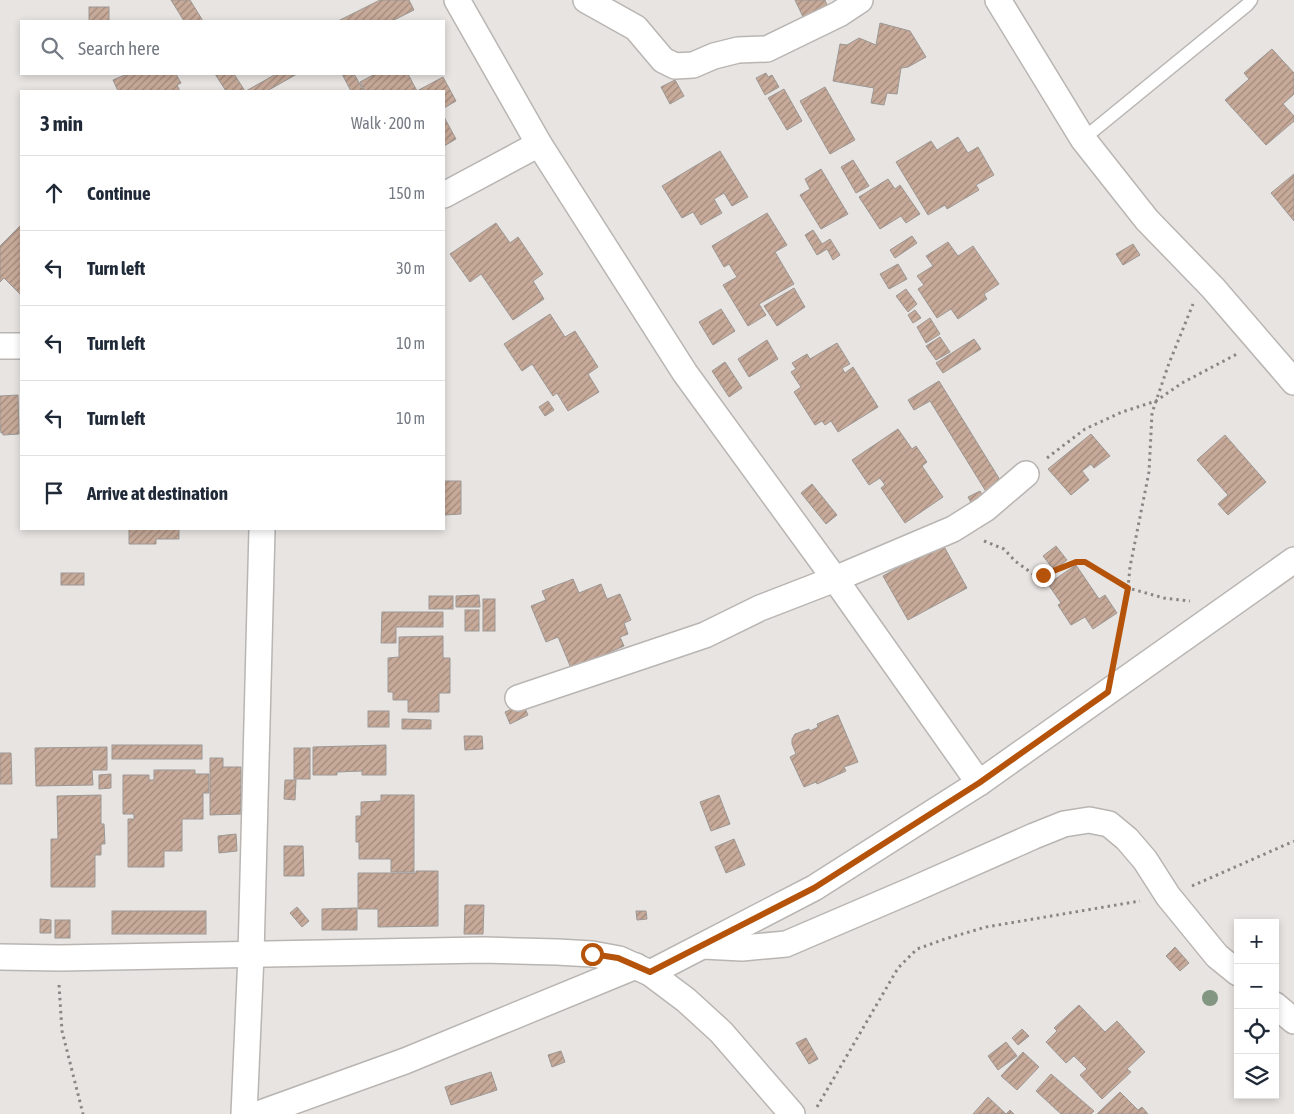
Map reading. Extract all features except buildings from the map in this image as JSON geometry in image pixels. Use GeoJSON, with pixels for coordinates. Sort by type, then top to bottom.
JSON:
{"type":"FeatureCollection","features":[{"type":"Feature","properties":{"kind":"street"},"geometry":{"type":"LineString","coordinates":[[457,0],[539,144],[685,372],[835,579],[979,783]]}},
{"type":"Feature","properties":{"kind":"street"},"geometry":{"type":"LineString","coordinates":[[586,0],[636,28],[663,60],[675,66],[694,65],[714,56],[738,50],[767,49],[839,14],[860,0]]}},
{"type":"Feature","properties":{"kind":"street"},"geometry":{"type":"LineString","coordinates":[[998,0],[1083,139],[1147,220],[1203,278],[1294,382]]}},
{"type":"Feature","properties":{"kind":"street"},"geometry":{"type":"LineString","coordinates":[[445,194],[539,144]]}},
{"type":"Feature","properties":{"kind":"street"},"geometry":{"type":"LineString","coordinates":[[0,346],[20,346]]}},
{"type":"Feature","properties":{"kind":"street"},"geometry":{"type":"LineString","coordinates":[[518,698],[705,635],[760,608],[835,579],[953,529],[985,509],[1026,474]]}},
{"type":"Feature","properties":{"kind":"street"},"geometry":{"type":"LineString","coordinates":[[244,1114],[251,955],[262,530]]}},
{"type":"Feature","properties":{"kind":"street"},"geometry":{"type":"LineString","coordinates":[[258,1114],[405,1061],[701,946],[814,888],[979,783],[1294,560]]}},
{"type":"Feature","properties":{"kind":"street"},"geometry":{"type":"LineString","coordinates":[[701,946],[742,948],[786,944],[1034,836],[1064,824],[1089,820],[1109,824],[1127,839],[1145,860],[1168,896],[1217,956],[1234,970]]}},
{"type":"Feature","properties":{"kind":"street"},"geometry":{"type":"LineString","coordinates":[[0,957],[60,958],[483,950],[592,954],[618,958],[643,969],[686,1000],[721,1032],[792,1114]]}},
{"type":"Feature","properties":{"kind":"street"},"geometry":{"type":"LineString","coordinates":[[1279,1008],[1294,1021]]}},
{"type":"Feature","properties":{"kind":"lane"},"geometry":{"type":"LineString","coordinates":[[1083,139],[1251,0]]}},
{"type":"Feature","properties":{"kind":"path"},"geometry":{"type":"LineString","coordinates":[[1108,692],[1149,472],[1152,413],[1168,366],[1203,278]]}},
{"type":"Feature","properties":{"kind":"path"},"geometry":{"type":"LineString","coordinates":[[1026,474],[1084,429],[1122,412],[1156,402],[1182,383],[1225,362],[1259,341]]}},
{"type":"Feature","properties":{"kind":"path"},"geometry":{"type":"LineString","coordinates":[[953,529],[1004,549],[1015,561],[1034,574],[1043,575],[1076,562],[1085,562],[1128,588],[1164,598],[1225,608]]}},
{"type":"Feature","properties":{"kind":"path"},"geometry":{"type":"LineString","coordinates":[[813,1114],[898,968],[918,950],[944,939],[986,927],[1168,896],[1294,841]]}},
{"type":"Feature","properties":{"kind":"path"},"geometry":{"type":"LineString","coordinates":[[60,958],[59,990],[62,1031],[83,1114]]}},
{"type":"Feature","properties":{"kind":"route"},"geometry":{"type":"LineString","coordinates":[[592,954],[618,958],[650,972],[814,888],[979,783],[1108,692],[1128,588],[1085,562],[1076,562],[1043,575]]}}]}
